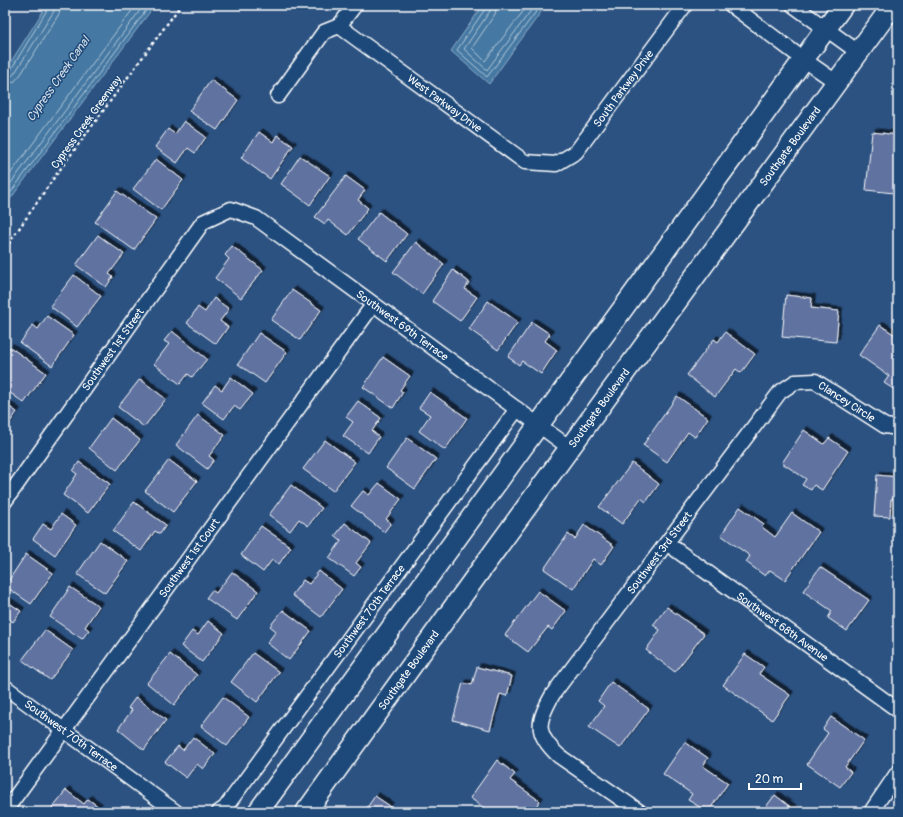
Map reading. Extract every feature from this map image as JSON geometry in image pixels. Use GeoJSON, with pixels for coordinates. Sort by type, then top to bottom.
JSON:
{"type":"FeatureCollection","features":[{"type":"Feature","properties":{"kind":"main road"},"geometry":{"type":"LineString","coordinates":[[262,809],[538,425],[843,5]]}},
{"type":"Feature","properties":{"kind":"main road","name":"Southgate Boulevard"},"geometry":{"type":"LineString","coordinates":[[306,812],[893,5]]}},
{"type":"Feature","properties":{"kind":"street"},"geometry":{"type":"LineString","coordinates":[[278,96],[324,32],[339,26],[355,5]]}},
{"type":"Feature","properties":{"kind":"street","name":"South Parkway Drive"},"geometry":{"type":"LineString","coordinates":[[556,164],[576,152],[685,5]]}},
{"type":"Feature","properties":{"kind":"street"},"geometry":{"type":"LineString","coordinates":[[731,5],[803,60],[836,82]]}},
{"type":"Feature","properties":{"kind":"street"},"geometry":{"type":"LineString","coordinates":[[793,5],[858,52]]}},
{"type":"Feature","properties":{"kind":"street","name":"West Parkway Drive"},"geometry":{"type":"LineString","coordinates":[[339,26],[525,162],[556,164]]}},
{"type":"Feature","properties":{"kind":"street","name":"Southwest 69th Terrace"},"geometry":{"type":"LineString","coordinates":[[231,209],[256,218],[570,448]]}},
{"type":"Feature","properties":{"kind":"street","name":"Southwest 1st Street"},"geometry":{"type":"LineString","coordinates":[[5,501],[203,222],[231,209]]}},
{"type":"Feature","properties":{"kind":"street","name":"Southwest 1st Court"},"geometry":{"type":"LineString","coordinates":[[5,810],[373,305]]}},
{"type":"Feature","properties":{"kind":"street","name":"Clancey Circle"},"geometry":{"type":"LineString","coordinates":[[795,382],[815,381],[885,426],[898,428]]}},
{"type":"Feature","properties":{"kind":"street","name":"Southwest 3rd Street"},"geometry":{"type":"LineString","coordinates":[[640,812],[549,748],[541,733],[541,713],[552,694],[668,544],[780,392],[795,382]]}},
{"type":"Feature","properties":{"kind":"street","name":"Southwest 70th Terrace"},"geometry":{"type":"LineString","coordinates":[[219,812],[224,808],[517,409]]}},
{"type":"Feature","properties":{"kind":"street","name":"Southwest 68th Avenue"},"geometry":{"type":"LineString","coordinates":[[668,544],[898,710]]}},
{"type":"Feature","properties":{"kind":"street","name":"Southwest 70th Terrace"},"geometry":{"type":"LineString","coordinates":[[5,687],[176,812]]}},
{"type":"Feature","properties":{"kind":"street"},"geometry":{"type":"LineString","coordinates":[[871,812],[898,772]]}},
{"type":"Feature","properties":{"kind":"path","name":"Cypress Creek Greenway"},"geometry":{"type":"LineString","coordinates":[[5,249],[53,179],[181,5]]}},
{"type":"Feature","properties":{"kind":"water","name":"Cypress Creek Canal"},"geometry":{"type":"Polygon","coordinates":[[[47,5],[155,5],[5,206],[5,71],[47,5]]]}},
{"type":"Feature","properties":{"kind":"water"},"geometry":{"type":"Polygon","coordinates":[[[483,5],[546,5],[489,84],[451,51],[483,5]]]}},
{"type":"Feature","properties":{"kind":"building"},"geometry":{"type":"Polygon","coordinates":[[[211,80],[238,100],[217,130],[189,111],[211,80]]]}},
{"type":"Feature","properties":{"kind":"building"},"geometry":{"type":"Polygon","coordinates":[[[184,121],[206,137],[195,153],[188,148],[177,163],[155,147],[168,129],[175,134],[184,121]]]}},
{"type":"Feature","properties":{"kind":"building"},"geometry":{"type":"Polygon","coordinates":[[[259,132],[273,142],[277,135],[293,146],[270,179],[241,158],[259,132]]]}},
{"type":"Feature","properties":{"kind":"building"},"geometry":{"type":"Polygon","coordinates":[[[872,132],[898,135],[898,160],[894,193],[866,190],[872,132]]]}},
{"type":"Feature","properties":{"kind":"building"},"geometry":{"type":"Polygon","coordinates":[[[300,156],[330,176],[310,205],[281,184],[300,156]]]}},
{"type":"Feature","properties":{"kind":"building"},"geometry":{"type":"Polygon","coordinates":[[[156,159],[183,180],[161,210],[133,189],[156,159]]]}},
{"type":"Feature","properties":{"kind":"building"},"geometry":{"type":"Polygon","coordinates":[[[346,176],[365,190],[358,200],[368,208],[348,235],[328,220],[325,224],[315,217],[346,176]]]}},
{"type":"Feature","properties":{"kind":"building"},"geometry":{"type":"Polygon","coordinates":[[[117,191],[156,219],[134,250],[95,222],[117,191]]]}},
{"type":"Feature","properties":{"kind":"building"},"geometry":{"type":"Polygon","coordinates":[[[379,212],[407,234],[387,261],[358,239],[379,212]]]}},
{"type":"Feature","properties":{"kind":"building"},"geometry":{"type":"Polygon","coordinates":[[[98,235],[124,254],[109,274],[113,277],[106,287],[76,265],[98,235]]]}},
{"type":"Feature","properties":{"kind":"building"},"geometry":{"type":"Polygon","coordinates":[[[416,242],[444,264],[422,294],[393,272],[416,242]]]}},
{"type":"Feature","properties":{"kind":"building"},"geometry":{"type":"Polygon","coordinates":[[[232,246],[263,270],[241,298],[215,278],[229,259],[225,255],[232,246]]]}},
{"type":"Feature","properties":{"kind":"building"},"geometry":{"type":"Polygon","coordinates":[[[453,270],[469,282],[465,289],[477,297],[460,321],[432,301],[453,270]]]}},
{"type":"Feature","properties":{"kind":"building"},"geometry":{"type":"Polygon","coordinates":[[[74,275],[101,296],[77,327],[50,306],[74,275]]]}},
{"type":"Feature","properties":{"kind":"building"},"geometry":{"type":"Polygon","coordinates":[[[292,290],[321,310],[300,340],[271,320],[292,290]]]}},
{"type":"Feature","properties":{"kind":"building"},"geometry":{"type":"Polygon","coordinates":[[[786,295],[812,298],[811,308],[839,311],[836,342],[782,337],[786,295]]]}},
{"type":"Feature","properties":{"kind":"building"},"geometry":{"type":"Polygon","coordinates":[[[214,298],[229,309],[220,321],[228,327],[216,344],[187,323],[198,307],[205,312],[214,298]]]}},
{"type":"Feature","properties":{"kind":"building"},"geometry":{"type":"Polygon","coordinates":[[[488,301],[518,322],[498,350],[469,329],[488,301]]]}},
{"type":"Feature","properties":{"kind":"building"},"geometry":{"type":"Polygon","coordinates":[[[47,316],[74,335],[52,366],[20,343],[33,325],[38,329],[47,316]]]}},
{"type":"Feature","properties":{"kind":"building"},"geometry":{"type":"Polygon","coordinates":[[[532,322],[550,334],[545,341],[557,350],[541,374],[522,361],[519,365],[508,357],[532,322]]]}},
{"type":"Feature","properties":{"kind":"building"},"geometry":{"type":"Polygon","coordinates":[[[880,325],[898,337],[898,392],[884,383],[889,376],[859,355],[880,325]]]}},
{"type":"Feature","properties":{"kind":"building"},"geometry":{"type":"Polygon","coordinates":[[[172,331],[207,359],[192,377],[188,374],[180,384],[154,364],[169,344],[164,341],[172,331]]]}},
{"type":"Feature","properties":{"kind":"building"},"geometry":{"type":"Polygon","coordinates":[[[725,332],[755,354],[741,373],[736,369],[715,397],[687,375],[714,339],[718,342],[725,332]]]}},
{"type":"Feature","properties":{"kind":"building"},"geometry":{"type":"Polygon","coordinates":[[[259,333],[287,352],[265,383],[238,364],[259,333]]]}},
{"type":"Feature","properties":{"kind":"building"},"geometry":{"type":"Polygon","coordinates":[[[10,347],[46,373],[24,403],[5,389],[5,354],[10,347]]]}},
{"type":"Feature","properties":{"kind":"building"},"geometry":{"type":"Polygon","coordinates":[[[383,357],[410,376],[400,390],[403,392],[393,408],[363,387],[383,357]]]}},
{"type":"Feature","properties":{"kind":"building"},"geometry":{"type":"Polygon","coordinates":[[[231,377],[253,394],[240,410],[234,406],[224,419],[202,403],[215,385],[222,390],[231,377]]]}},
{"type":"Feature","properties":{"kind":"building"},"geometry":{"type":"Polygon","coordinates":[[[140,379],[166,399],[144,427],[118,407],[140,379]]]}},
{"type":"Feature","properties":{"kind":"building"},"geometry":{"type":"Polygon","coordinates":[[[430,392],[467,418],[445,450],[419,431],[430,415],[419,408],[430,392]]]}},
{"type":"Feature","properties":{"kind":"building"},"geometry":{"type":"Polygon","coordinates":[[[677,396],[708,418],[695,437],[688,432],[667,462],[643,445],[677,396]]]}},
{"type":"Feature","properties":{"kind":"building"},"geometry":{"type":"Polygon","coordinates":[[[358,401],[381,418],[372,431],[379,437],[368,453],[343,436],[353,422],[346,417],[358,401]]]}},
{"type":"Feature","properties":{"kind":"building"},"geometry":{"type":"Polygon","coordinates":[[[5,404],[17,412],[5,429],[5,404]]]}},
{"type":"Feature","properties":{"kind":"building"},"geometry":{"type":"Polygon","coordinates":[[[198,415],[225,435],[209,456],[214,460],[207,469],[176,445],[198,415]]]}},
{"type":"Feature","properties":{"kind":"building"},"geometry":{"type":"Polygon","coordinates":[[[111,418],[140,440],[117,470],[89,448],[111,418]]]}},
{"type":"Feature","properties":{"kind":"building"},"geometry":{"type":"Polygon","coordinates":[[[804,430],[824,444],[829,438],[848,451],[822,490],[814,485],[811,490],[802,485],[806,479],[782,463],[804,430]]]}},
{"type":"Feature","properties":{"kind":"building"},"geometry":{"type":"Polygon","coordinates":[[[407,438],[436,459],[415,489],[386,468],[407,438]]]}},
{"type":"Feature","properties":{"kind":"building"},"geometry":{"type":"Polygon","coordinates":[[[325,440],[355,462],[333,491],[303,469],[325,440]]]}},
{"type":"Feature","properties":{"kind":"building"},"geometry":{"type":"Polygon","coordinates":[[[169,460],[197,481],[173,512],[145,491],[169,460]]]}},
{"type":"Feature","properties":{"kind":"building"},"geometry":{"type":"Polygon","coordinates":[[[79,462],[110,484],[88,513],[63,495],[77,474],[73,471],[79,462]]]}},
{"type":"Feature","properties":{"kind":"building"},"geometry":{"type":"Polygon","coordinates":[[[632,463],[659,484],[646,502],[641,498],[622,524],[599,507],[632,463]]]}},
{"type":"Feature","properties":{"kind":"building"},"geometry":{"type":"Polygon","coordinates":[[[877,475],[898,477],[898,499],[891,499],[890,517],[874,516],[877,475]]]}},
{"type":"Feature","properties":{"kind":"building"},"geometry":{"type":"Polygon","coordinates":[[[379,483],[401,499],[386,519],[391,523],[384,532],[351,506],[363,491],[369,495],[379,483]]]}},
{"type":"Feature","properties":{"kind":"building"},"geometry":{"type":"Polygon","coordinates":[[[291,485],[322,508],[308,526],[299,519],[290,531],[269,515],[291,485]]]}},
{"type":"Feature","properties":{"kind":"building"},"geometry":{"type":"Polygon","coordinates":[[[134,502],[166,525],[160,534],[155,531],[141,551],[113,531],[134,502]]]}},
{"type":"Feature","properties":{"kind":"building"},"geometry":{"type":"Polygon","coordinates":[[[740,507],[764,524],[762,527],[775,537],[792,513],[819,532],[785,580],[770,570],[765,576],[746,562],[750,556],[721,535],[740,507]]]}},
{"type":"Feature","properties":{"kind":"building"},"geometry":{"type":"Polygon","coordinates":[[[61,514],[76,525],[55,555],[33,539],[43,524],[51,529],[61,514]]]}},
{"type":"Feature","properties":{"kind":"building"},"geometry":{"type":"Polygon","coordinates":[[[345,523],[371,543],[356,563],[361,567],[354,576],[329,558],[341,541],[335,536],[345,523]]]}},
{"type":"Feature","properties":{"kind":"building"},"geometry":{"type":"Polygon","coordinates":[[[584,525],[614,546],[601,565],[593,559],[573,589],[544,569],[568,534],[575,539],[584,525]]]}},
{"type":"Feature","properties":{"kind":"building"},"geometry":{"type":"Polygon","coordinates":[[[261,526],[291,547],[279,564],[272,560],[263,572],[241,555],[261,526]]]}},
{"type":"Feature","properties":{"kind":"building"},"geometry":{"type":"Polygon","coordinates":[[[100,541],[128,561],[105,593],[77,574],[100,541]]]}},
{"type":"Feature","properties":{"kind":"building"},"geometry":{"type":"Polygon","coordinates":[[[26,554],[53,573],[31,604],[5,586],[26,554]]]}},
{"type":"Feature","properties":{"kind":"building"},"geometry":{"type":"Polygon","coordinates":[[[820,567],[869,600],[847,631],[828,618],[832,611],[803,591],[820,567]]]}},
{"type":"Feature","properties":{"kind":"building"},"geometry":{"type":"Polygon","coordinates":[[[319,571],[342,589],[321,617],[292,595],[303,580],[309,584],[319,571]]]}},
{"type":"Feature","properties":{"kind":"building"},"geometry":{"type":"Polygon","coordinates":[[[232,572],[258,591],[237,620],[206,598],[212,590],[216,593],[232,572]]]}},
{"type":"Feature","properties":{"kind":"building"},"geometry":{"type":"Polygon","coordinates":[[[70,587],[99,606],[85,627],[89,630],[82,639],[50,617],[70,587]]]}},
{"type":"Feature","properties":{"kind":"building"},"geometry":{"type":"Polygon","coordinates":[[[538,591],[566,611],[552,630],[548,627],[528,652],[505,635],[538,591]]]}},
{"type":"Feature","properties":{"kind":"building"},"geometry":{"type":"Polygon","coordinates":[[[5,600],[21,611],[13,622],[7,618],[5,621],[5,600]]]}},
{"type":"Feature","properties":{"kind":"building"},"geometry":{"type":"Polygon","coordinates":[[[667,607],[704,634],[675,672],[646,650],[660,630],[653,625],[667,607]]]}},
{"type":"Feature","properties":{"kind":"building"},"geometry":{"type":"Polygon","coordinates":[[[283,610],[311,631],[289,660],[267,643],[276,631],[270,626],[283,610]]]}},
{"type":"Feature","properties":{"kind":"building"},"geometry":{"type":"Polygon","coordinates":[[[208,621],[224,633],[202,662],[181,646],[192,631],[198,635],[208,621]]]}},
{"type":"Feature","properties":{"kind":"building"},"geometry":{"type":"Polygon","coordinates":[[[45,630],[73,650],[50,680],[22,660],[45,630]]]}},
{"type":"Feature","properties":{"kind":"building"},"geometry":{"type":"Polygon","coordinates":[[[253,653],[279,672],[257,702],[231,682],[253,653]]]}},
{"type":"Feature","properties":{"kind":"building"},"geometry":{"type":"Polygon","coordinates":[[[170,654],[197,675],[174,705],[147,683],[170,654]]]}},
{"type":"Feature","properties":{"kind":"building"},"geometry":{"type":"Polygon","coordinates":[[[745,654],[764,667],[759,674],[790,695],[772,720],[723,685],[745,654]]]}},
{"type":"Feature","properties":{"kind":"building"},"geometry":{"type":"Polygon","coordinates":[[[477,667],[512,676],[507,696],[500,694],[490,730],[453,720],[463,683],[472,685],[477,667]]]}},
{"type":"Feature","properties":{"kind":"building"},"geometry":{"type":"Polygon","coordinates":[[[611,682],[649,709],[620,748],[589,727],[604,706],[598,701],[611,682]]]}},
{"type":"Feature","properties":{"kind":"building"},"geometry":{"type":"Polygon","coordinates":[[[136,697],[166,720],[144,750],[118,729],[132,710],[128,708],[136,697]]]}},
{"type":"Feature","properties":{"kind":"building"},"geometry":{"type":"Polygon","coordinates":[[[223,697],[249,717],[227,746],[201,726],[223,697]]]}},
{"type":"Feature","properties":{"kind":"building"},"geometry":{"type":"Polygon","coordinates":[[[831,717],[864,740],[845,767],[851,772],[840,787],[807,764],[828,733],[823,729],[831,717]]]}},
{"type":"Feature","properties":{"kind":"building"},"geometry":{"type":"Polygon","coordinates":[[[193,737],[215,754],[203,769],[197,764],[186,778],[165,762],[178,746],[183,750],[193,737]]]}},
{"type":"Feature","properties":{"kind":"building"},"geometry":{"type":"Polygon","coordinates":[[[685,742],[708,758],[703,766],[728,783],[708,812],[688,800],[692,794],[663,774],[685,742]]]}},
{"type":"Feature","properties":{"kind":"building"},"geometry":{"type":"Polygon","coordinates":[[[497,760],[515,774],[510,780],[540,801],[532,812],[490,812],[470,798],[497,760]]]}},
{"type":"Feature","properties":{"kind":"building"},"geometry":{"type":"Polygon","coordinates":[[[66,790],[84,804],[88,799],[99,807],[95,812],[49,812],[66,790]]]}},
{"type":"Feature","properties":{"kind":"building"},"geometry":{"type":"Polygon","coordinates":[[[775,795],[797,812],[769,812],[765,808],[775,795]]]}},
{"type":"Feature","properties":{"kind":"building"},"geometry":{"type":"Polygon","coordinates":[[[375,796],[390,806],[386,812],[364,812],[375,796]]]}}]}
